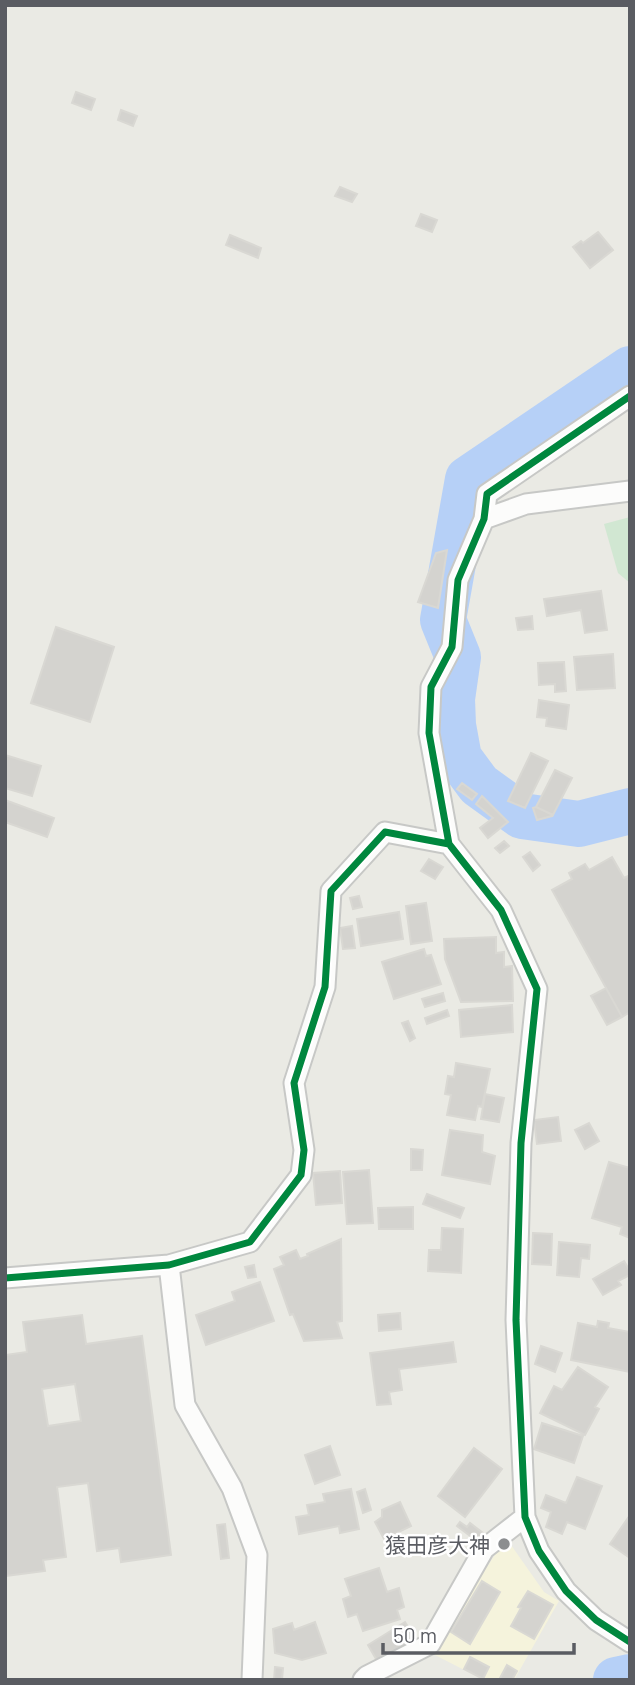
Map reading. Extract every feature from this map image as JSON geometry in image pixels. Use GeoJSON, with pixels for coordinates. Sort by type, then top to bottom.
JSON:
{"type":"FeatureCollection","features":[{"type":"Feature","properties":{"kind":"street"},"geometry":{"type":"LineString","coordinates":[[630,396],[487,494],[484,519],[458,579],[452,647],[431,687],[429,733],[449,844],[500,910],[537,989],[521,1143],[516,1320],[525,1517],[539,1551],[566,1591],[596,1620],[630,1642]]}},
{"type":"Feature","properties":{"kind":"street"},"geometry":{"type":"LineString","coordinates":[[484,519],[526,503],[630,491]]}},
{"type":"Feature","properties":{"kind":"street"},"geometry":{"type":"LineString","coordinates":[[5,1278],[169,1265],[250,1242],[300,1175],[303,1150],[294,1083],[325,987],[331,891],[385,832],[449,844]]}},
{"type":"Feature","properties":{"kind":"street"},"geometry":{"type":"LineString","coordinates":[[169,1265],[185,1405],[232,1488],[257,1555],[251,1680]]}},
{"type":"Feature","properties":{"kind":"street"},"geometry":{"type":"LineString","coordinates":[[363,1680],[430,1644],[484,1549],[525,1517]]}},
{"type":"Feature","properties":{"kind":"shaded area"},"geometry":{"type":"Polygon","coordinates":[[[511,1545],[544,1592],[559,1601],[514,1680],[484,1680],[431,1653],[498,1550],[511,1545]]]}},
{"type":"Feature","properties":{"kind":"green space"},"geometry":{"type":"Polygon","coordinates":[[[630,517],[630,583],[618,573],[604,524],[630,517]]]}},
{"type":"Feature","properties":{"kind":"building"},"geometry":{"type":"Polygon","coordinates":[[[76,92],[95,99],[91,110],[72,103],[76,92]]]}},
{"type":"Feature","properties":{"kind":"building"},"geometry":{"type":"Polygon","coordinates":[[[121,110],[137,116],[133,126],[118,120],[121,110]]]}},
{"type":"Feature","properties":{"kind":"building"},"geometry":{"type":"Polygon","coordinates":[[[340,187],[357,194],[352,202],[335,196],[340,187]]]}},
{"type":"Feature","properties":{"kind":"building"},"geometry":{"type":"Polygon","coordinates":[[[421,214],[437,220],[432,232],[416,226],[421,214]]]}},
{"type":"Feature","properties":{"kind":"building"},"geometry":{"type":"Polygon","coordinates":[[[598,232],[613,250],[590,268],[573,247],[598,232]]]}},
{"type":"Feature","properties":{"kind":"building"},"geometry":{"type":"Polygon","coordinates":[[[230,235],[261,248],[258,258],[226,245],[230,235]]]}},
{"type":"Feature","properties":{"kind":"building"},"geometry":{"type":"Polygon","coordinates":[[[447,550],[438,608],[418,602],[436,553],[447,550]]]}},
{"type":"Feature","properties":{"kind":"building"},"geometry":{"type":"Polygon","coordinates":[[[601,591],[607,630],[585,633],[581,610],[547,616],[544,599],[601,591]]]}},
{"type":"Feature","properties":{"kind":"building"},"geometry":{"type":"Polygon","coordinates":[[[532,616],[533,629],[518,630],[516,618],[532,616]]]}},
{"type":"Feature","properties":{"kind":"building"},"geometry":{"type":"Polygon","coordinates":[[[56,627],[114,647],[90,722],[31,703],[56,627]]]}},
{"type":"Feature","properties":{"kind":"building"},"geometry":{"type":"Polygon","coordinates":[[[613,654],[615,688],[577,690],[574,657],[613,654]]]}},
{"type":"Feature","properties":{"kind":"building"},"geometry":{"type":"Polygon","coordinates":[[[564,662],[566,691],[555,692],[555,684],[539,685],[538,663],[564,662]]]}},
{"type":"Feature","properties":{"kind":"building"},"geometry":{"type":"Polygon","coordinates":[[[539,700],[569,705],[566,729],[546,726],[547,718],[537,717],[539,700]]]}},
{"type":"Feature","properties":{"kind":"building"},"geometry":{"type":"Polygon","coordinates":[[[531,753],[548,761],[525,808],[508,801],[531,753]]]}},
{"type":"Feature","properties":{"kind":"building"},"geometry":{"type":"Polygon","coordinates":[[[5,755],[41,766],[32,796],[5,788],[5,755]]]}},
{"type":"Feature","properties":{"kind":"building"},"geometry":{"type":"Polygon","coordinates":[[[555,770],[572,778],[553,815],[536,807],[555,770]]]}},
{"type":"Feature","properties":{"kind":"building"},"geometry":{"type":"Polygon","coordinates":[[[462,783],[477,794],[472,800],[457,789],[462,783]]]}},
{"type":"Feature","properties":{"kind":"building"},"geometry":{"type":"Polygon","coordinates":[[[482,796],[508,822],[488,838],[480,828],[493,818],[476,804],[482,796]]]}},
{"type":"Feature","properties":{"kind":"building"},"geometry":{"type":"Polygon","coordinates":[[[5,800],[54,818],[47,837],[5,822],[5,800]]]}},
{"type":"Feature","properties":{"kind":"building"},"geometry":{"type":"Polygon","coordinates":[[[533,808],[552,816],[537,820],[533,808]]]}},
{"type":"Feature","properties":{"kind":"building"},"geometry":{"type":"Polygon","coordinates":[[[504,841],[509,846],[500,853],[495,848],[504,841]]]}},
{"type":"Feature","properties":{"kind":"building"},"geometry":{"type":"Polygon","coordinates":[[[530,852],[540,865],[533,871],[523,857],[530,852]]]}},
{"type":"Feature","properties":{"kind":"building"},"geometry":{"type":"Polygon","coordinates":[[[612,857],[624,878],[630,875],[630,1012],[622,1017],[552,890],[572,879],[569,873],[585,864],[589,870],[612,857]]]}},
{"type":"Feature","properties":{"kind":"building"},"geometry":{"type":"Polygon","coordinates":[[[429,859],[443,867],[435,879],[421,871],[429,859]]]}},
{"type":"Feature","properties":{"kind":"building"},"geometry":{"type":"Polygon","coordinates":[[[359,896],[362,907],[353,909],[350,898],[359,896]]]}},
{"type":"Feature","properties":{"kind":"building"},"geometry":{"type":"Polygon","coordinates":[[[426,903],[432,941],[411,944],[406,906],[426,903]]]}},
{"type":"Feature","properties":{"kind":"building"},"geometry":{"type":"Polygon","coordinates":[[[399,912],[403,939],[361,946],[357,919],[399,912]]]}},
{"type":"Feature","properties":{"kind":"building"},"geometry":{"type":"Polygon","coordinates":[[[352,926],[355,948],[343,949],[340,928],[352,926]]]}},
{"type":"Feature","properties":{"kind":"building"},"geometry":{"type":"Polygon","coordinates":[[[496,937],[496,953],[504,952],[504,967],[512,966],[513,1001],[461,1002],[445,959],[444,939],[496,937]]]}},
{"type":"Feature","properties":{"kind":"building"},"geometry":{"type":"Polygon","coordinates":[[[424,949],[426,956],[431,955],[441,984],[394,999],[382,962],[424,949]]]}},
{"type":"Feature","properties":{"kind":"building"},"geometry":{"type":"Polygon","coordinates":[[[606,988],[622,1017],[607,1025],[591,996],[606,988]]]}},
{"type":"Feature","properties":{"kind":"building"},"geometry":{"type":"Polygon","coordinates":[[[443,993],[445,1001],[425,1007],[422,999],[443,993]]]}},
{"type":"Feature","properties":{"kind":"building"},"geometry":{"type":"Polygon","coordinates":[[[512,1005],[513,1032],[461,1037],[459,1010],[512,1005]]]}},
{"type":"Feature","properties":{"kind":"building"},"geometry":{"type":"Polygon","coordinates":[[[447,1010],[449,1016],[427,1024],[425,1018],[447,1010]]]}},
{"type":"Feature","properties":{"kind":"building"},"geometry":{"type":"Polygon","coordinates":[[[408,1021],[415,1038],[410,1041],[402,1023],[408,1021]]]}},
{"type":"Feature","properties":{"kind":"building"},"geometry":{"type":"Polygon","coordinates":[[[456,1063],[490,1069],[482,1107],[478,1106],[475,1120],[447,1115],[451,1095],[445,1094],[448,1076],[454,1077],[456,1063]]]}},
{"type":"Feature","properties":{"kind":"building"},"geometry":{"type":"Polygon","coordinates":[[[485,1094],[504,1098],[499,1122],[481,1119],[485,1094]]]}},
{"type":"Feature","properties":{"kind":"building"},"geometry":{"type":"Polygon","coordinates":[[[558,1117],[561,1141],[537,1144],[534,1120],[558,1117]]]}},
{"type":"Feature","properties":{"kind":"building"},"geometry":{"type":"Polygon","coordinates":[[[589,1123],[599,1141],[585,1149],[575,1130],[589,1123]]]}},
{"type":"Feature","properties":{"kind":"building"},"geometry":{"type":"Polygon","coordinates":[[[450,1130],[483,1135],[482,1152],[495,1156],[490,1184],[442,1175],[450,1130]]]}},
{"type":"Feature","properties":{"kind":"building"},"geometry":{"type":"Polygon","coordinates":[[[411,1149],[423,1150],[422,1170],[411,1170],[411,1149]]]}},
{"type":"Feature","properties":{"kind":"building"},"geometry":{"type":"Polygon","coordinates":[[[609,1162],[630,1168],[630,1238],[620,1234],[622,1227],[592,1218],[609,1162]]]}},
{"type":"Feature","properties":{"kind":"building"},"geometry":{"type":"Polygon","coordinates":[[[369,1170],[373,1223],[347,1224],[343,1172],[369,1170]]]}},
{"type":"Feature","properties":{"kind":"building"},"geometry":{"type":"Polygon","coordinates":[[[340,1171],[342,1203],[316,1205],[313,1173],[340,1171]]]}},
{"type":"Feature","properties":{"kind":"building"},"geometry":{"type":"Polygon","coordinates":[[[427,1194],[464,1208],[460,1218],[423,1204],[427,1194]]]}},
{"type":"Feature","properties":{"kind":"building"},"geometry":{"type":"Polygon","coordinates":[[[413,1207],[413,1229],[379,1229],[378,1208],[413,1207]]]}},
{"type":"Feature","properties":{"kind":"building"},"geometry":{"type":"Polygon","coordinates":[[[442,1228],[463,1229],[461,1273],[428,1271],[429,1250],[441,1250],[442,1228]]]}},
{"type":"Feature","properties":{"kind":"building"},"geometry":{"type":"Polygon","coordinates":[[[533,1233],[552,1234],[551,1265],[532,1264],[533,1233]]]}},
{"type":"Feature","properties":{"kind":"building"},"geometry":{"type":"Polygon","coordinates":[[[341,1239],[342,1321],[337,1322],[342,1338],[304,1341],[293,1314],[290,1315],[274,1269],[284,1265],[280,1257],[296,1250],[300,1259],[341,1239]]]}},
{"type":"Feature","properties":{"kind":"building"},"geometry":{"type":"Polygon","coordinates":[[[559,1242],[590,1245],[589,1259],[581,1258],[579,1277],[557,1275],[559,1242]]]}},
{"type":"Feature","properties":{"kind":"building"},"geometry":{"type":"Polygon","coordinates":[[[624,1261],[630,1275],[618,1281],[621,1285],[603,1295],[593,1279],[624,1261]]]}},
{"type":"Feature","properties":{"kind":"building"},"geometry":{"type":"Polygon","coordinates":[[[254,1265],[256,1277],[248,1278],[245,1267],[254,1265]]]}},
{"type":"Feature","properties":{"kind":"building"},"geometry":{"type":"Polygon","coordinates":[[[260,1282],[274,1321],[206,1345],[196,1315],[235,1301],[232,1292],[260,1282]]]}},
{"type":"Feature","properties":{"kind":"building"},"geometry":{"type":"Polygon","coordinates":[[[400,1313],[401,1329],[379,1331],[378,1315],[400,1313]]]}},
{"type":"Feature","properties":{"kind":"building"},"geometry":{"type":"Polygon","coordinates":[[[82,1315],[86,1344],[142,1336],[171,1555],[121,1562],[119,1548],[97,1551],[88,1483],[57,1487],[66,1557],[43,1560],[45,1571],[5,1576],[5,1355],[27,1352],[23,1322],[82,1315]],[[75,1384],[42,1389],[48,1426],[81,1421],[75,1384]]]}},
{"type":"Feature","properties":{"kind":"building"},"geometry":{"type":"Polygon","coordinates":[[[598,1321],[609,1323],[608,1328],[630,1332],[630,1372],[571,1360],[578,1323],[597,1327],[598,1321]]]}},
{"type":"Feature","properties":{"kind":"building"},"geometry":{"type":"Polygon","coordinates":[[[453,1342],[456,1362],[399,1369],[402,1390],[389,1392],[391,1404],[377,1405],[370,1353],[453,1342]]]}},
{"type":"Feature","properties":{"kind":"building"},"geometry":{"type":"Polygon","coordinates":[[[541,1346],[562,1353],[555,1372],[535,1364],[541,1346]]]}},
{"type":"Feature","properties":{"kind":"building"},"geometry":{"type":"Polygon","coordinates":[[[578,1367],[608,1387],[595,1407],[599,1409],[585,1435],[540,1413],[554,1386],[562,1390],[578,1367]]]}},
{"type":"Feature","properties":{"kind":"building"},"geometry":{"type":"Polygon","coordinates":[[[542,1423],[583,1436],[574,1463],[534,1449],[542,1423]]]}},
{"type":"Feature","properties":{"kind":"building"},"geometry":{"type":"Polygon","coordinates":[[[330,1446],[340,1475],[315,1484],[305,1455],[330,1446]]]}},
{"type":"Feature","properties":{"kind":"building"},"geometry":{"type":"Polygon","coordinates":[[[474,1448],[502,1469],[465,1517],[438,1496],[474,1448]]]}},
{"type":"Feature","properties":{"kind":"building"},"geometry":{"type":"Polygon","coordinates":[[[577,1477],[602,1486],[585,1529],[567,1522],[562,1534],[546,1527],[551,1512],[541,1508],[546,1495],[566,1503],[577,1477]]]}},
{"type":"Feature","properties":{"kind":"building"},"geometry":{"type":"Polygon","coordinates":[[[351,1489],[359,1529],[340,1533],[339,1526],[299,1534],[296,1517],[309,1515],[307,1505],[325,1502],[323,1494],[351,1489]]]}},
{"type":"Feature","properties":{"kind":"building"},"geometry":{"type":"Polygon","coordinates":[[[365,1489],[371,1510],[363,1513],[357,1492],[365,1489]]]}},
{"type":"Feature","properties":{"kind":"building"},"geometry":{"type":"Polygon","coordinates":[[[400,1502],[411,1526],[384,1539],[375,1522],[382,1517],[382,1510],[400,1502]]]}},
{"type":"Feature","properties":{"kind":"building"},"geometry":{"type":"Polygon","coordinates":[[[630,1515],[630,1558],[610,1544],[630,1515]]]}},
{"type":"Feature","properties":{"kind":"building"},"geometry":{"type":"Polygon","coordinates":[[[460,1522],[467,1527],[470,1523],[483,1533],[477,1541],[457,1526],[460,1522]]]}},
{"type":"Feature","properties":{"kind":"building"},"geometry":{"type":"Polygon","coordinates":[[[225,1524],[229,1558],[221,1559],[217,1525],[225,1524]]]}},
{"type":"Feature","properties":{"kind":"building"},"geometry":{"type":"Polygon","coordinates":[[[379,1568],[387,1592],[399,1588],[404,1607],[397,1610],[400,1619],[363,1631],[357,1614],[348,1617],[343,1599],[351,1596],[345,1579],[379,1568]]]}},
{"type":"Feature","properties":{"kind":"building"},"geometry":{"type":"Polygon","coordinates":[[[482,1581],[500,1592],[470,1644],[451,1632],[482,1581]]]}},
{"type":"Feature","properties":{"kind":"building"},"geometry":{"type":"Polygon","coordinates":[[[528,1591],[553,1605],[534,1639],[511,1626],[528,1591]]]}},
{"type":"Feature","properties":{"kind":"building"},"geometry":{"type":"Polygon","coordinates":[[[315,1622],[326,1653],[302,1660],[275,1653],[273,1629],[292,1623],[294,1630],[315,1622]]]}},
{"type":"Feature","properties":{"kind":"building"},"geometry":{"type":"Polygon","coordinates":[[[405,1622],[417,1641],[379,1664],[368,1645],[405,1622]]]}},
{"type":"Feature","properties":{"kind":"building"},"geometry":{"type":"Polygon","coordinates":[[[470,1657],[489,1667],[483,1679],[464,1669],[470,1657]]]}},
{"type":"Feature","properties":{"kind":"building"},"geometry":{"type":"Polygon","coordinates":[[[507,1665],[517,1671],[512,1680],[499,1680],[507,1665]]]}},
{"type":"Feature","properties":{"kind":"building"},"geometry":{"type":"Polygon","coordinates":[[[275,1667],[283,1668],[282,1680],[274,1680],[275,1667]]]}},
{"type":"Feature","properties":{"kind":"waterway"},"geometry":{"type":"LineString","coordinates":[[630,369],[468,479],[443,620],[458,657],[452,699],[459,758],[479,785],[522,816],[579,824],[630,811]]}},
{"type":"Feature","properties":{"kind":"waterway"},"geometry":{"type":"LineString","coordinates":[[616,1680],[630,1677]]}},
{"type":"Feature","properties":{"kind":"cycle path"},"geometry":{"type":"LineString","coordinates":[[630,396],[487,494],[484,519],[458,580],[452,647],[431,687],[429,733],[449,844],[501,910],[537,989],[521,1143],[516,1320],[525,1517],[539,1551],[566,1591],[596,1620],[630,1642]]}},
{"type":"Feature","properties":{"kind":"cycle path"},"geometry":{"type":"LineString","coordinates":[[5,1278],[169,1265],[250,1242],[301,1175],[304,1150],[294,1083],[325,987],[331,891],[385,832],[449,844]]}},
{"type":"Feature","properties":{"kind":"place","name":"猿田彦大神"},"geometry":{"type":"Point","coordinates":[504,1544]}}]}
